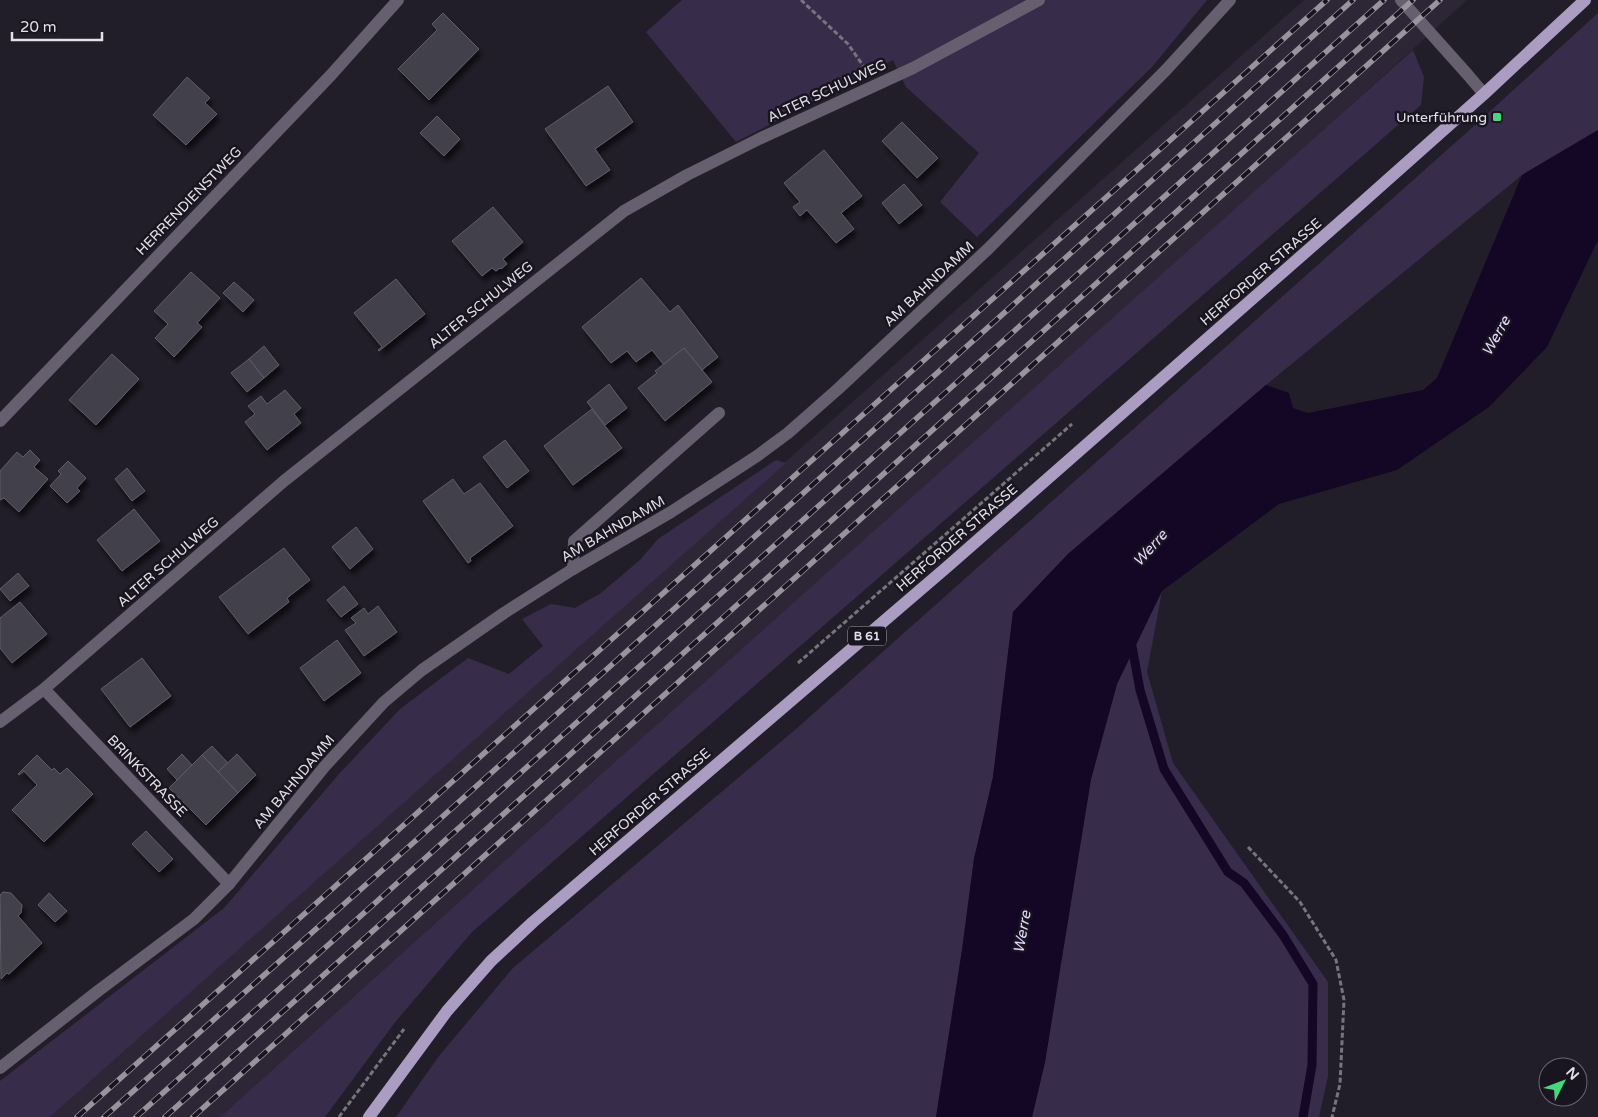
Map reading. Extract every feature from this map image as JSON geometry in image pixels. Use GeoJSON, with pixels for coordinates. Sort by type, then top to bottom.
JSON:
{"type":"FeatureCollection","features":[{"type":"Feature","properties":{"kind":"main road","name":"HERFORDER STRASSE"},"geometry":{"type":"LineString","coordinates":[[369,1117],[447,1011],[491,962],[532,922],[947,567],[1484,94],[1584,0]]}},
{"type":"Feature","properties":{"kind":"street","name":"HERRENDIENSTWEG"},"geometry":{"type":"LineString","coordinates":[[0,421],[331,75],[398,0]]}},
{"type":"Feature","properties":{"kind":"street","name":"ALTER SCHULWEG"},"geometry":{"type":"LineString","coordinates":[[0,722],[44,689],[284,481],[624,211],[695,171],[759,139],[913,68],[1039,0]]}},
{"type":"Feature","properties":{"kind":"street","name":"AM BAHNDAMM"},"geometry":{"type":"LineString","coordinates":[[0,1068],[194,919],[229,884],[325,766],[384,702],[422,670],[504,613],[573,569],[671,512],[757,456],[788,433],[988,249],[1166,70],[1230,0]]}},
{"type":"Feature","properties":{"kind":"street"},"geometry":{"type":"LineString","coordinates":[[1401,0],[1484,94]]}},
{"type":"Feature","properties":{"kind":"street"},"geometry":{"type":"LineString","coordinates":[[573,569],[574,541],[719,413]]}},
{"type":"Feature","properties":{"kind":"street","name":"BRINKSTRASSE"},"geometry":{"type":"LineString","coordinates":[[44,689],[229,884]]}},
{"type":"Feature","properties":{"kind":"path"},"geometry":{"type":"LineString","coordinates":[[801,0],[848,44],[876,85]]}},
{"type":"Feature","properties":{"kind":"path"},"geometry":{"type":"LineString","coordinates":[[1248,847],[1300,902],[1336,960],[1344,1000],[1340,1084],[1332,1117]]}},
{"type":"Feature","properties":{"kind":"path"},"geometry":{"type":"LineString","coordinates":[[339,1117],[396,1039]]}},
{"type":"Feature","properties":{"kind":"shaded area"},"geometry":{"type":"Polygon","coordinates":[[[682,0],[1207,0],[1152,67],[977,237],[940,202],[979,153],[906,87],[893,60],[736,142],[646,32],[682,0]]]}},
{"type":"Feature","properties":{"kind":"shaded area"},"geometry":{"type":"Polygon","coordinates":[[[1304,0],[1467,0],[1253,194],[579,794],[220,1117],[50,1117],[1304,0]]]}},
{"type":"Feature","properties":{"kind":"shaded area"},"geometry":{"type":"Polygon","coordinates":[[[1598,13],[1598,130],[1522,175],[1266,385],[1068,554],[1013,612],[993,777],[974,859],[936,1117],[396,1117],[439,1056],[513,968],[796,729],[1474,126],[1598,13]]]}},
{"type":"Feature","properties":{"kind":"shaded area"},"geometry":{"type":"Polygon","coordinates":[[[1413,50],[1424,77],[1421,105],[472,932],[396,1021],[325,1117],[220,1117],[579,794],[1413,50]]]}},
{"type":"Feature","properties":{"kind":"shaded area"},"geometry":{"type":"Polygon","coordinates":[[[776,460],[786,463],[50,1117],[0,1117],[0,1081],[224,908],[339,774],[400,709],[468,658],[509,674],[543,646],[522,619],[551,604],[575,608],[601,593],[640,560],[658,539],[776,460]]]}},
{"type":"Feature","properties":{"kind":"shaded area"},"geometry":{"type":"Polygon","coordinates":[[[1162,591],[1147,672],[1173,763],[1328,982],[1328,1076],[1319,1117],[1032,1117],[1045,1062],[1091,779],[1117,684],[1162,591]]]}},
{"type":"Feature","properties":{"kind":"water","name":"Werre"},"geometry":{"type":"Polygon","coordinates":[[[1598,130],[1598,240],[1547,347],[1489,407],[1397,470],[1279,504],[1162,591],[1117,684],[1091,779],[1045,1062],[1032,1117],[936,1117],[974,859],[993,777],[1013,612],[1068,554],[1266,385],[1289,393],[1293,408],[1308,413],[1423,390],[1437,378],[1522,175],[1598,130]]]}},
{"type":"Feature","properties":{"kind":"building"},"geometry":{"type":"Polygon","coordinates":[[[443,13],[479,49],[429,100],[398,69],[437,30],[432,24],[443,13]]]}},
{"type":"Feature","properties":{"kind":"building"},"geometry":{"type":"Polygon","coordinates":[[[187,77],[210,98],[205,103],[217,114],[186,145],[153,115],[187,77]]]}},
{"type":"Feature","properties":{"kind":"building"},"geometry":{"type":"Polygon","coordinates":[[[608,86],[633,122],[595,149],[610,170],[586,186],[545,129],[608,86]]]}},
{"type":"Feature","properties":{"kind":"building"},"geometry":{"type":"Polygon","coordinates":[[[437,116],[460,139],[444,156],[420,133],[437,116]]]}},
{"type":"Feature","properties":{"kind":"building"},"geometry":{"type":"Polygon","coordinates":[[[902,122],[938,158],[917,178],[882,141],[902,122]]]}},
{"type":"Feature","properties":{"kind":"building"},"geometry":{"type":"Polygon","coordinates":[[[824,150],[862,196],[841,213],[854,229],[836,243],[807,210],[800,216],[793,207],[800,202],[784,183],[824,150]]]}},
{"type":"Feature","properties":{"kind":"building"},"geometry":{"type":"Polygon","coordinates":[[[904,184],[922,205],[899,224],[882,203],[904,184]]]}},
{"type":"Feature","properties":{"kind":"building"},"geometry":{"type":"Polygon","coordinates":[[[493,207],[523,242],[503,259],[507,264],[501,269],[496,271],[492,268],[482,276],[452,241],[493,207]]]}},
{"type":"Feature","properties":{"kind":"building"},"geometry":{"type":"Polygon","coordinates":[[[191,272],[220,298],[197,323],[202,327],[174,357],[155,338],[168,324],[154,311],[191,272]]]}},
{"type":"Feature","properties":{"kind":"building"},"geometry":{"type":"Polygon","coordinates":[[[641,278],[670,312],[678,305],[718,357],[702,370],[684,348],[664,365],[652,350],[636,362],[627,351],[611,363],[582,327],[641,278]]]}},
{"type":"Feature","properties":{"kind":"building"},"geometry":{"type":"Polygon","coordinates":[[[396,279],[425,314],[379,351],[382,347],[354,313],[396,279]]]}},
{"type":"Feature","properties":{"kind":"building"},"geometry":{"type":"Polygon","coordinates":[[[234,282],[254,300],[243,312],[223,293],[234,282]]]}},
{"type":"Feature","properties":{"kind":"building"},"geometry":{"type":"Polygon","coordinates":[[[264,346],[279,365],[264,378],[249,359],[264,346]]]}},
{"type":"Feature","properties":{"kind":"building"},"geometry":{"type":"Polygon","coordinates":[[[684,348],[712,382],[665,421],[638,388],[657,373],[655,371],[684,348]]]}},
{"type":"Feature","properties":{"kind":"building"},"geometry":{"type":"Polygon","coordinates":[[[112,354],[139,379],[96,425],[69,400],[112,354]]]}},
{"type":"Feature","properties":{"kind":"building"},"geometry":{"type":"Polygon","coordinates":[[[249,359],[264,378],[247,392],[231,373],[249,359]]]}},
{"type":"Feature","properties":{"kind":"building"},"geometry":{"type":"Polygon","coordinates":[[[609,384],[627,408],[605,425],[587,402],[609,384]]]}},
{"type":"Feature","properties":{"kind":"building"},"geometry":{"type":"Polygon","coordinates":[[[285,390],[301,408],[294,414],[301,423],[267,450],[245,422],[255,414],[248,406],[261,396],[267,404],[285,390]]]}},
{"type":"Feature","properties":{"kind":"building"},"geometry":{"type":"Polygon","coordinates":[[[592,409],[622,448],[573,485],[544,446],[592,409]]]}},
{"type":"Feature","properties":{"kind":"building"},"geometry":{"type":"Polygon","coordinates":[[[505,440],[529,471],[507,488],[483,457],[505,440]]]}},
{"type":"Feature","properties":{"kind":"building"},"geometry":{"type":"Polygon","coordinates":[[[30,450],[40,460],[34,467],[48,479],[19,512],[4,498],[0,500],[0,471],[17,452],[23,457],[30,450]]]}},
{"type":"Feature","properties":{"kind":"building"},"geometry":{"type":"Polygon","coordinates":[[[68,461],[86,478],[77,488],[80,491],[67,503],[50,486],[61,474],[58,471],[68,461]]]}},
{"type":"Feature","properties":{"kind":"building"},"geometry":{"type":"Polygon","coordinates":[[[127,468],[145,491],[132,501],[115,479],[127,468]]]}},
{"type":"Feature","properties":{"kind":"building"},"geometry":{"type":"Polygon","coordinates":[[[453,479],[464,494],[480,483],[513,526],[470,558],[471,561],[468,563],[423,501],[453,479]]]}},
{"type":"Feature","properties":{"kind":"building"},"geometry":{"type":"Polygon","coordinates":[[[134,509],[160,541],[122,571],[97,540],[134,509]]]}},
{"type":"Feature","properties":{"kind":"building"},"geometry":{"type":"Polygon","coordinates":[[[356,527],[373,549],[350,569],[332,547],[356,527]]]}},
{"type":"Feature","properties":{"kind":"building"},"geometry":{"type":"Polygon","coordinates":[[[284,548],[310,580],[287,598],[289,602],[248,634],[219,597],[284,548]]]}},
{"type":"Feature","properties":{"kind":"building"},"geometry":{"type":"Polygon","coordinates":[[[18,573],[29,586],[10,601],[0,589],[18,573]]]}},
{"type":"Feature","properties":{"kind":"building"},"geometry":{"type":"Polygon","coordinates":[[[344,586],[358,604],[341,617],[327,600],[344,586]]]}},
{"type":"Feature","properties":{"kind":"building"},"geometry":{"type":"Polygon","coordinates":[[[20,602],[47,634],[12,663],[0,648],[0,618],[20,602]]]}},
{"type":"Feature","properties":{"kind":"building"},"geometry":{"type":"Polygon","coordinates":[[[378,606],[397,632],[364,656],[345,630],[356,623],[351,618],[364,608],[368,614],[378,606]]]}},
{"type":"Feature","properties":{"kind":"building"},"geometry":{"type":"Polygon","coordinates":[[[337,640],[361,673],[324,701],[300,668],[337,640]]]}},
{"type":"Feature","properties":{"kind":"building"},"geometry":{"type":"Polygon","coordinates":[[[142,658],[171,696],[130,727],[101,689],[142,658]]]}},
{"type":"Feature","properties":{"kind":"building"},"geometry":{"type":"Polygon","coordinates":[[[212,746],[228,763],[218,772],[202,755],[212,746]]]}},
{"type":"Feature","properties":{"kind":"building"},"geometry":{"type":"Polygon","coordinates":[[[182,754],[192,765],[177,780],[167,769],[182,754]]]}},
{"type":"Feature","properties":{"kind":"building"},"geometry":{"type":"Polygon","coordinates":[[[237,754],[256,775],[238,793],[218,772],[237,754]]]}},
{"type":"Feature","properties":{"kind":"building"},"geometry":{"type":"Polygon","coordinates":[[[37,755],[52,770],[54,768],[60,774],[67,768],[93,794],[44,842],[12,810],[37,785],[24,771],[18,774],[37,755]]]}},
{"type":"Feature","properties":{"kind":"building"},"geometry":{"type":"Polygon","coordinates":[[[202,755],[238,793],[206,825],[169,788],[202,755]]]}},
{"type":"Feature","properties":{"kind":"building"},"geometry":{"type":"Polygon","coordinates":[[[146,831],[173,859],[159,872],[132,844],[146,831]]]}},
{"type":"Feature","properties":{"kind":"building"},"geometry":{"type":"Polygon","coordinates":[[[3,892],[11,893],[22,905],[21,913],[18,916],[42,943],[9,974],[7,973],[1,979],[0,895],[3,892]]]}},
{"type":"Feature","properties":{"kind":"building"},"geometry":{"type":"Polygon","coordinates":[[[49,893],[67,911],[55,922],[38,905],[49,893]]]}},
{"type":"Feature","properties":{"kind":"waterway"},"geometry":{"type":"LineString","coordinates":[[1131,641],[1140,690],[1164,769],[1228,872],[1244,883],[1283,935],[1313,984],[1312,1065],[1303,1117]]}},
{"type":"Feature","properties":{"kind":"railway"},"geometry":{"type":"LineString","coordinates":[[77,1117],[1327,0]]}},
{"type":"Feature","properties":{"kind":"railway"},"geometry":{"type":"LineString","coordinates":[[104,1117],[422,835],[1353,0]]}},
{"type":"Feature","properties":{"kind":"railway"},"geometry":{"type":"LineString","coordinates":[[136,1117],[1384,0]]}},
{"type":"Feature","properties":{"kind":"railway"},"geometry":{"type":"LineString","coordinates":[[165,1117],[1413,0]]}},
{"type":"Feature","properties":{"kind":"railway"},"geometry":{"type":"LineString","coordinates":[[193,1117],[1440,0]]}},
{"type":"Feature","properties":{"kind":"place","name":"Unterführung"},"geometry":{"type":"Point","coordinates":[1497,117]}}]}
